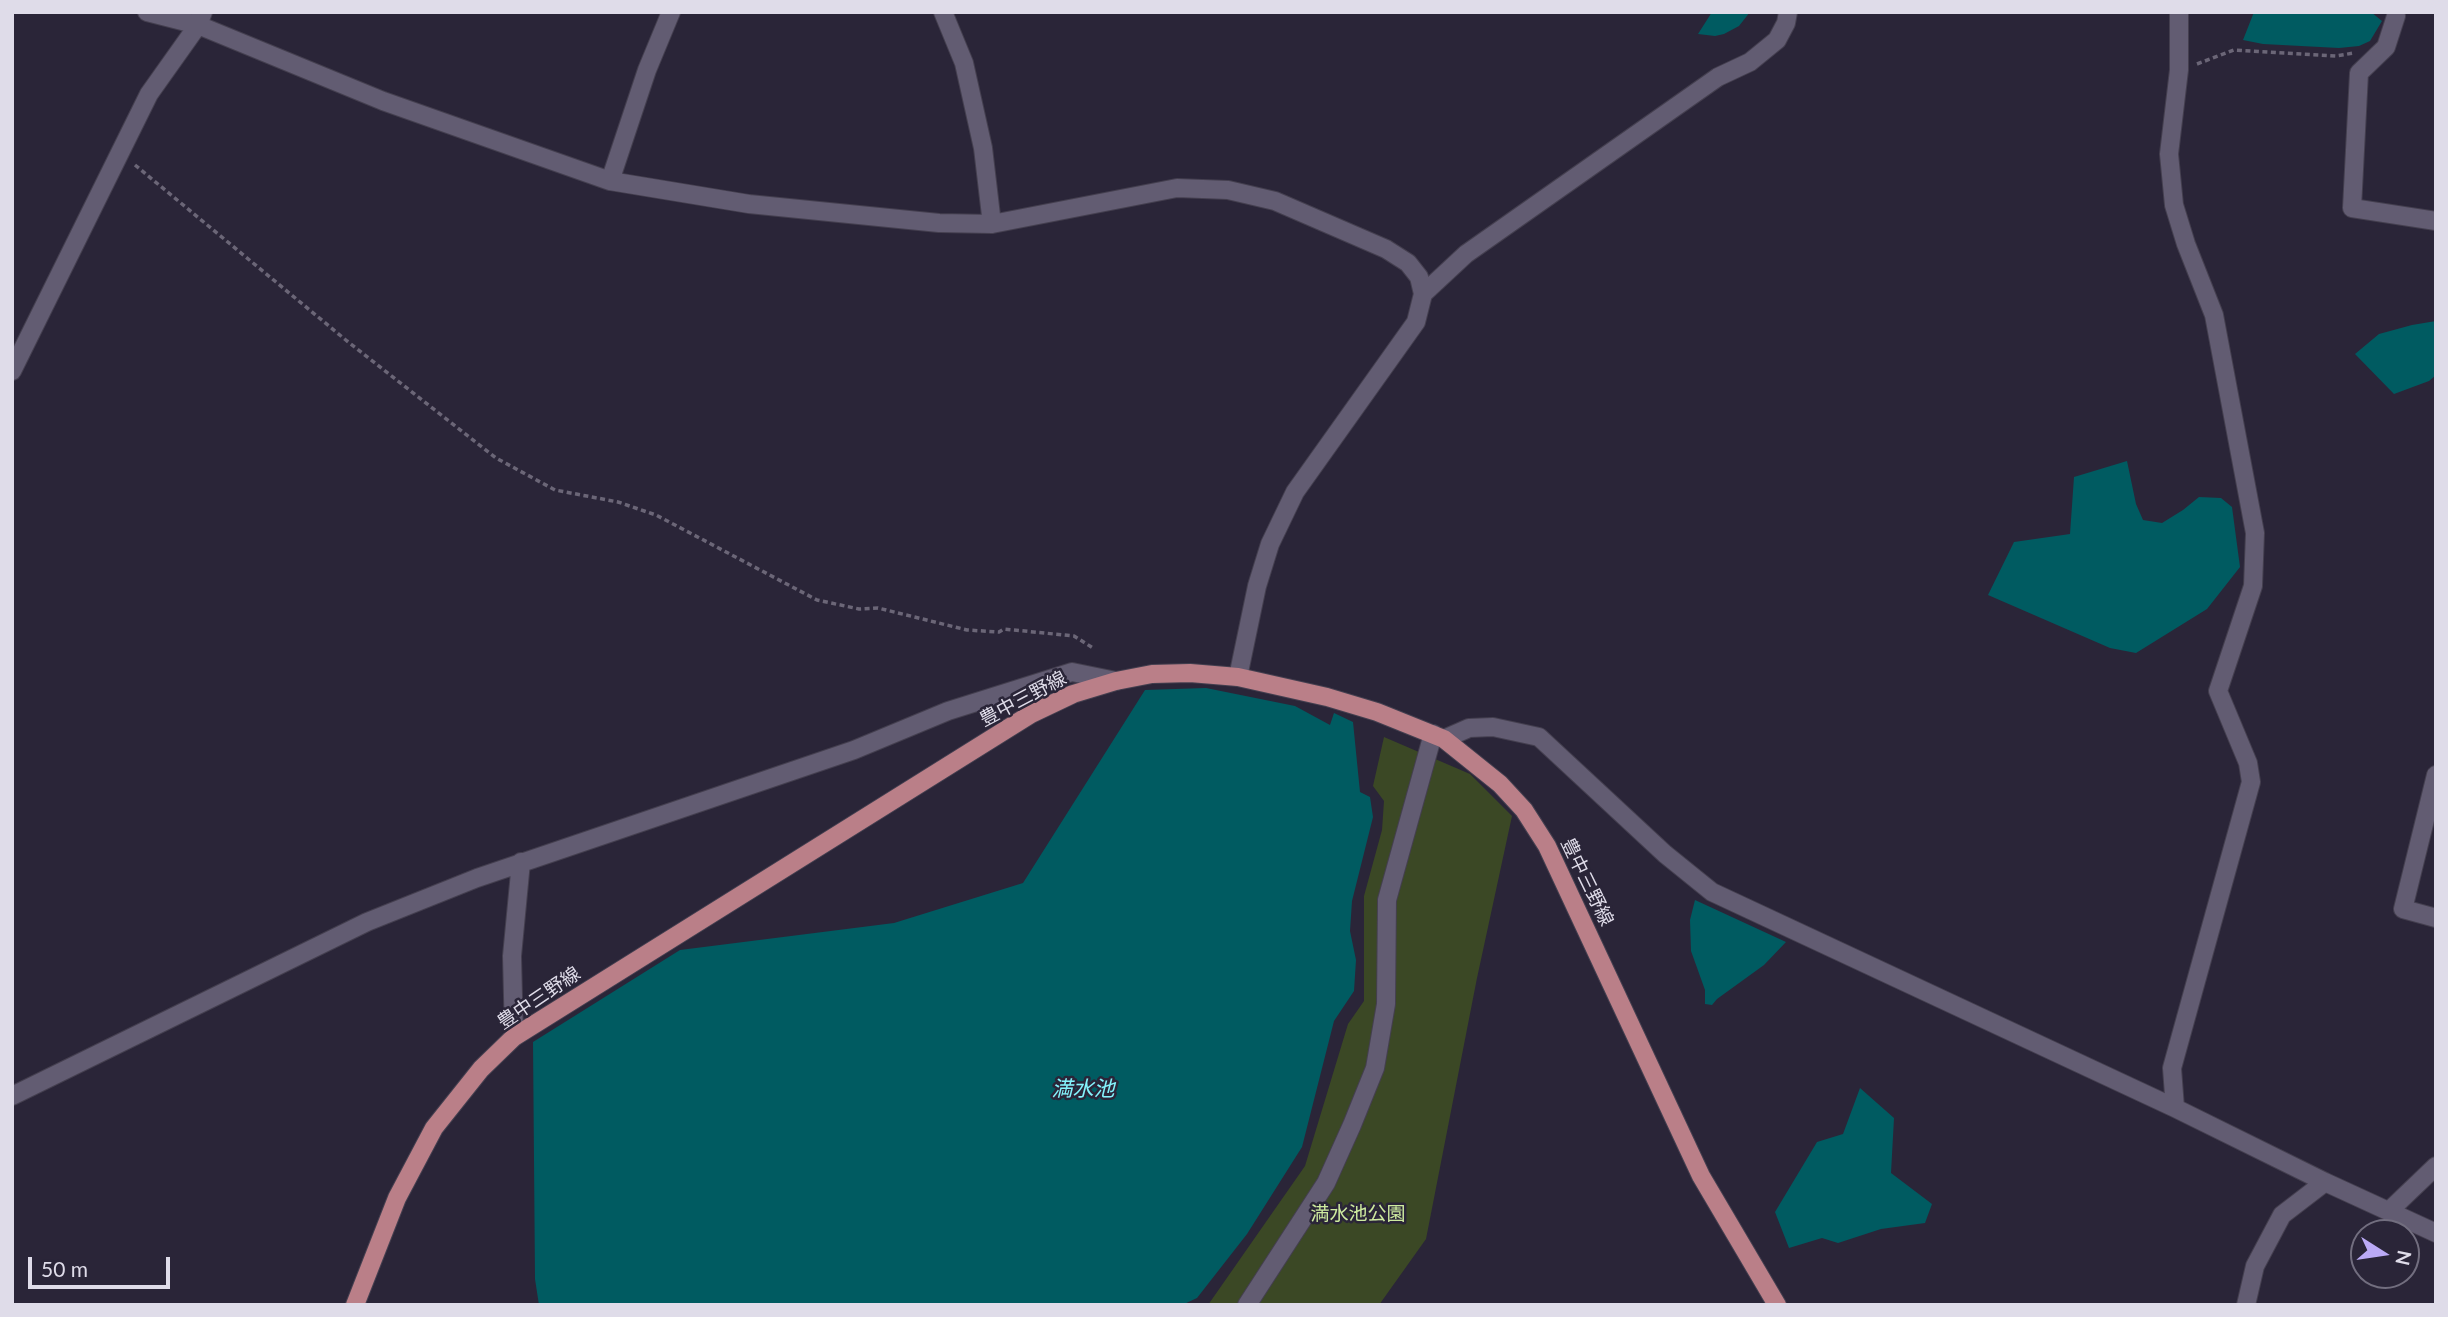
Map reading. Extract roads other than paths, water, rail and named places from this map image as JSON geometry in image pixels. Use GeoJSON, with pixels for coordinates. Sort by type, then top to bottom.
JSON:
{"type":"FeatureCollection","features":[{"type":"Feature","properties":{"kind":"main road","name":"豊中三野線"},"geometry":{"type":"LineString","coordinates":[[355,1305],[397,1198],[434,1128],[481,1069],[514,1037],[1031,714],[1073,694],[1116,681],[1152,674],[1190,673],[1238,677],[1377,712],[1439,737],[1500,784],[1524,810],[1547,846],[1702,1176],[1777,1305]]}},
{"type":"Feature","properties":{"kind":"street"},"geometry":{"type":"LineString","coordinates":[[147,12],[200,19],[383,101],[610,181],[750,204],[939,223],[992,224],[1177,188],[1227,190],[1275,201],[1386,249],[1408,263],[1419,278],[1423,294],[1416,322],[1295,492],[1270,544],[1257,586],[1238,677]]}},
{"type":"Feature","properties":{"kind":"street"},"geometry":{"type":"LineString","coordinates":[[610,181],[647,70],[671,12]]}},
{"type":"Feature","properties":{"kind":"street"},"geometry":{"type":"LineString","coordinates":[[943,12],[964,63],[983,148],[992,224]]}},
{"type":"Feature","properties":{"kind":"street"},"geometry":{"type":"LineString","coordinates":[[1423,294],[1466,254],[1718,77],[1750,62],[1777,40],[1786,23],[1788,12]]}},
{"type":"Feature","properties":{"kind":"street"},"geometry":{"type":"LineString","coordinates":[[2175,1108],[2172,1068],[2251,782],[2248,763],[2218,691],[2253,586],[2255,533],[2214,315],[2174,205],[2169,154],[2179,70],[2179,12]]}},
{"type":"Feature","properties":{"kind":"street"},"geometry":{"type":"LineString","coordinates":[[2396,16],[2386,47],[2358,73],[2352,208],[2436,221]]}},
{"type":"Feature","properties":{"kind":"street"},"geometry":{"type":"LineString","coordinates":[[12,371],[149,94],[200,19]]}},
{"type":"Feature","properties":{"kind":"street"},"geometry":{"type":"LineString","coordinates":[[12,1096],[368,922],[521,862],[854,750],[948,711],[1072,671],[1116,681]]}},
{"type":"Feature","properties":{"kind":"street"},"geometry":{"type":"LineString","coordinates":[[1247,1305],[1326,1183],[1374,1068],[1386,1004],[1387,900],[1439,737],[1469,728],[1493,727],[1539,737],[1665,854],[1712,892],[2436,1233]]}},
{"type":"Feature","properties":{"kind":"street"},"geometry":{"type":"LineString","coordinates":[[2436,775],[2403,909],[2436,918]]}},
{"type":"Feature","properties":{"kind":"street"},"geometry":{"type":"LineString","coordinates":[[514,1037],[512,956],[521,862]]}},
{"type":"Feature","properties":{"kind":"street"},"geometry":{"type":"LineString","coordinates":[[2389,1211],[2436,1166]]}},
{"type":"Feature","properties":{"kind":"street"},"geometry":{"type":"LineString","coordinates":[[2246,1305],[2255,1266],[2282,1215],[2325,1182]]}},
{"type":"Feature","properties":{"kind":"water"},"geometry":{"type":"Polygon","coordinates":[[[1712,12],[1750,12],[1739,26],[1724,34],[1698,34],[1712,12]]]}},
{"type":"Feature","properties":{"kind":"water"},"geometry":{"type":"Polygon","coordinates":[[[2254,12],[2371,12],[2382,21],[2370,41],[2359,46],[2339,48],[2263,44],[2243,40],[2254,12]]]}},
{"type":"Feature","properties":{"kind":"water"},"geometry":{"type":"Polygon","coordinates":[[[2436,321],[2436,375],[2429,381],[2394,394],[2355,354],[2379,334],[2436,321]]]}},
{"type":"Feature","properties":{"kind":"water"},"geometry":{"type":"Polygon","coordinates":[[[2127,461],[2136,504],[2143,520],[2162,523],[2199,497],[2221,498],[2232,507],[2240,567],[2207,609],[2136,653],[2110,648],[1988,595],[2014,542],[2070,534],[2074,477],[2127,461]]]}},
{"type":"Feature","properties":{"kind":"water","name":"満水池"},"geometry":{"type":"Polygon","coordinates":[[[1206,688],[1295,706],[1330,725],[1334,713],[1353,722],[1360,792],[1370,797],[1373,817],[1352,901],[1350,931],[1356,960],[1354,991],[1334,1021],[1302,1147],[1247,1234],[1197,1298],[1182,1305],[539,1305],[535,1279],[533,1042],[680,950],[894,923],[1023,883],[1145,690],[1206,688]]]}},
{"type":"Feature","properties":{"kind":"water"},"geometry":{"type":"Polygon","coordinates":[[[1695,900],[1786,942],[1764,965],[1712,1005],[1705,1004],[1705,990],[1691,951],[1690,920],[1695,900]]]}},
{"type":"Feature","properties":{"kind":"water"},"geometry":{"type":"Polygon","coordinates":[[[1860,1088],[1894,1118],[1891,1173],[1932,1204],[1925,1223],[1881,1229],[1838,1243],[1822,1238],[1789,1248],[1775,1212],[1817,1142],[1843,1134],[1860,1088]]]}},
{"type":"Feature","properties":{"kind":"park label","name":"満水池公園"},"geometry":{"type":"Point","coordinates":[1358,1214]}}]}
